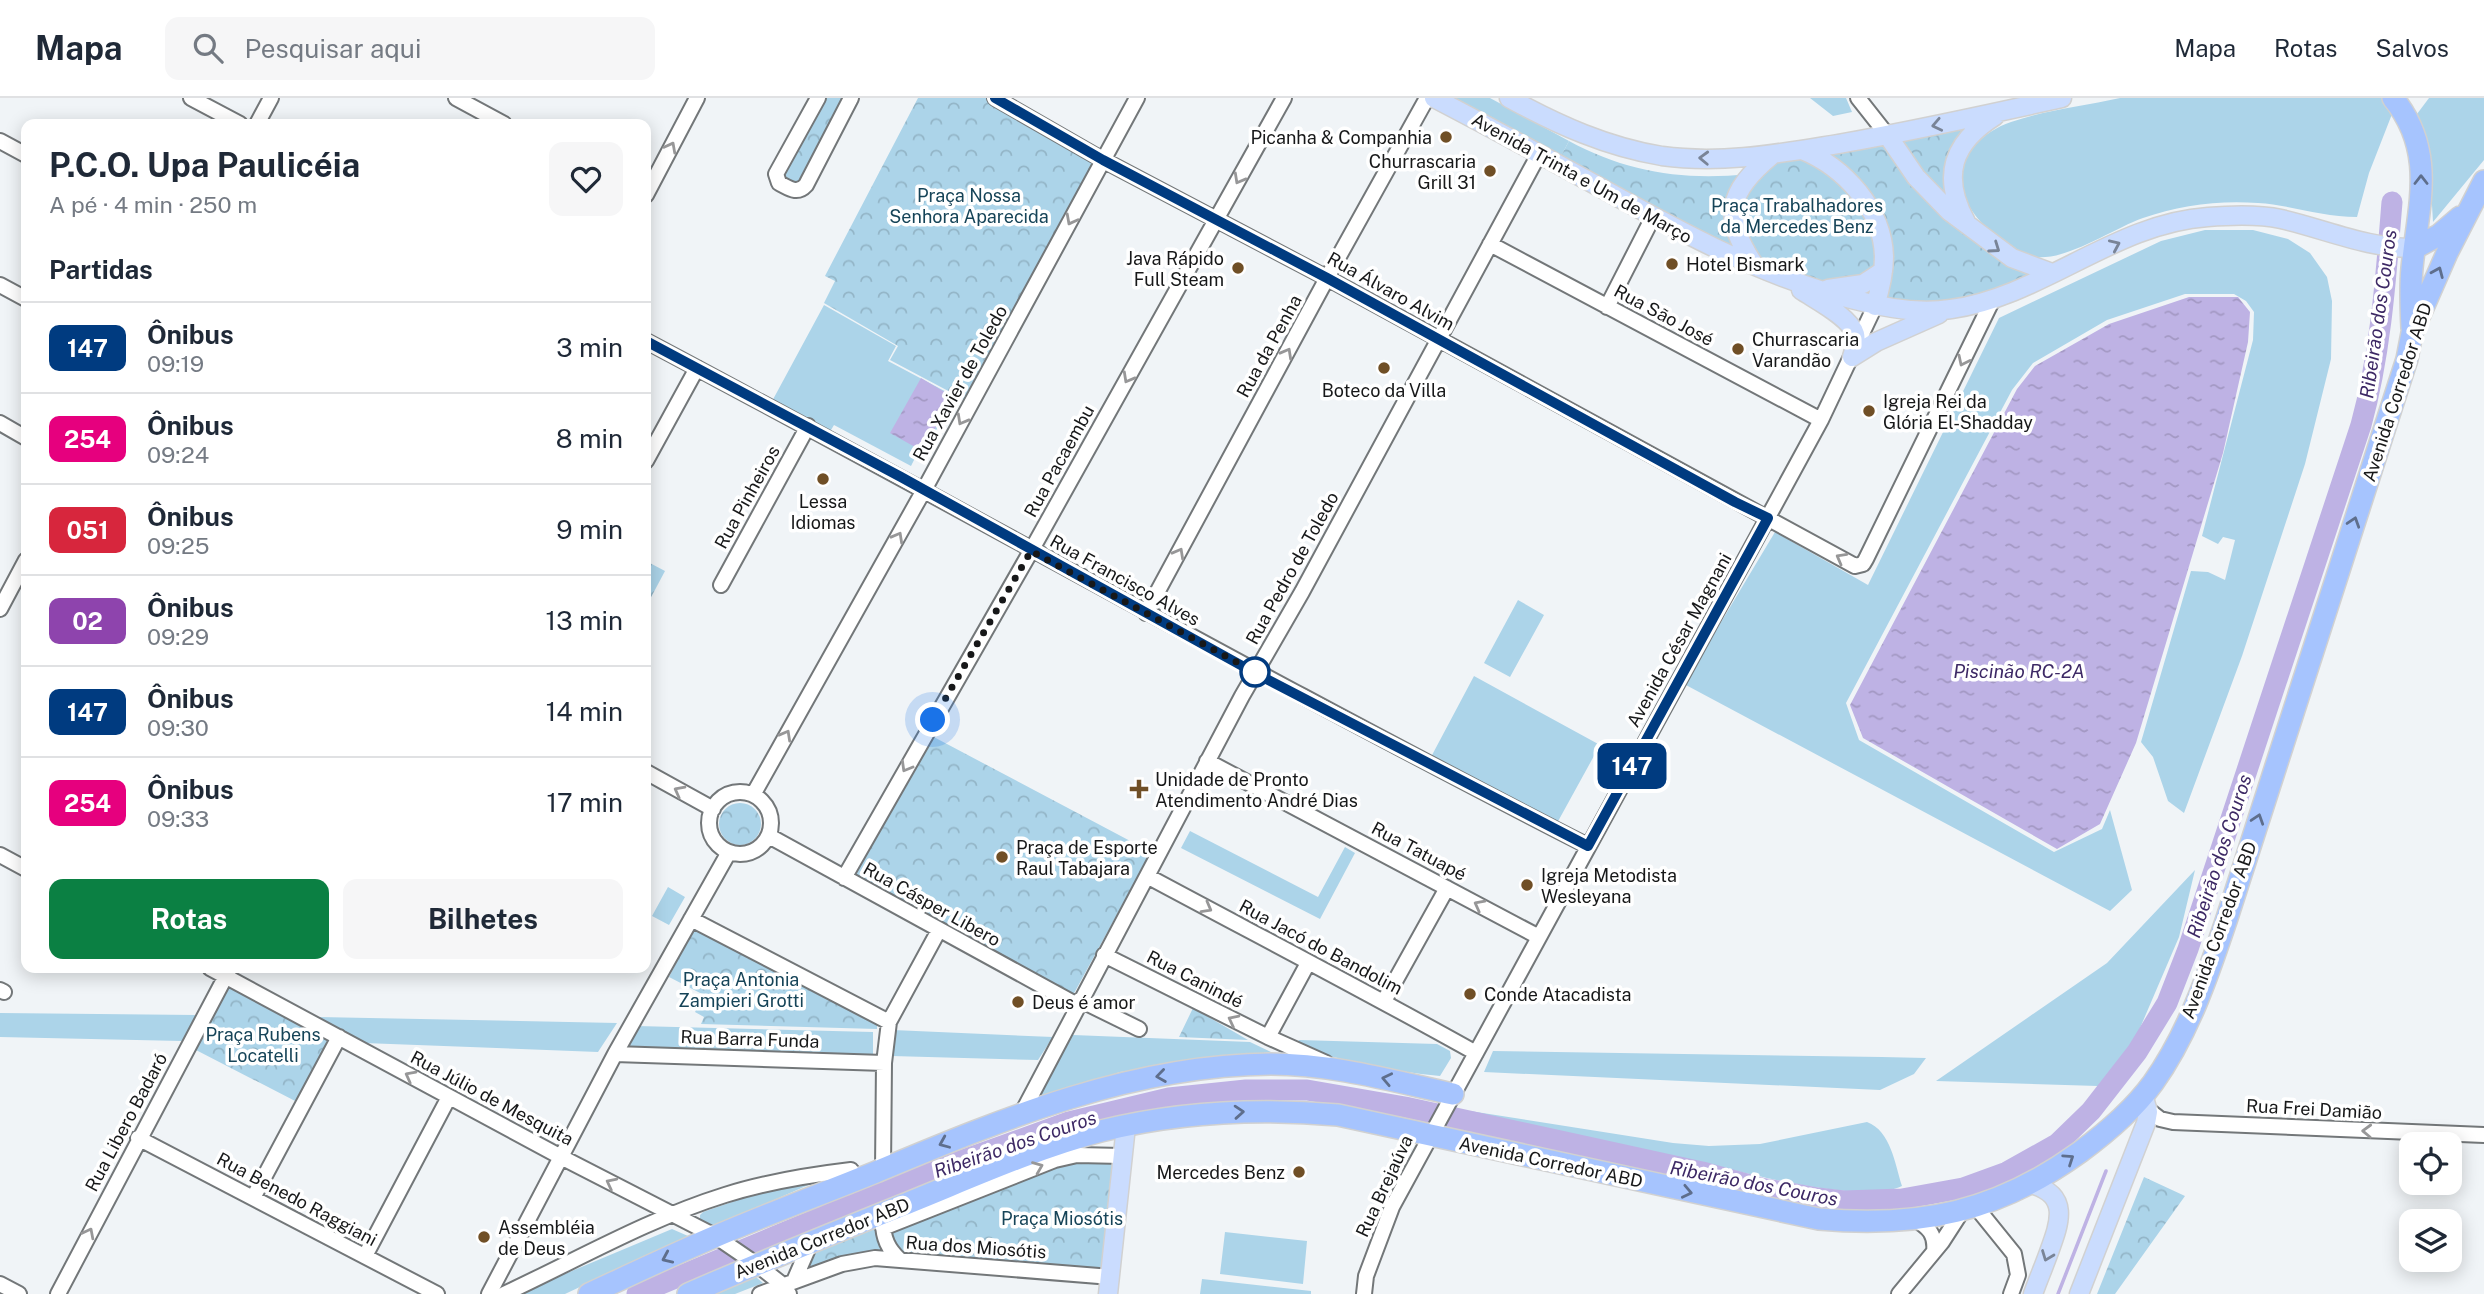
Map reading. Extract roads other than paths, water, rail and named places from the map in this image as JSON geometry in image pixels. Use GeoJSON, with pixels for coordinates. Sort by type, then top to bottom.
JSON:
{"type":"FeatureCollection","features":[{"type":"Feature","properties":{"kind":"highway"},"geometry":{"type":"LineString","coordinates":[[2393,98],[2414,130],[2421,159],[2422,188],[2410,248],[2413,333]]}},
{"type":"Feature","properties":{"kind":"highway","name":"Avenida Corredor ABD"},"geometry":{"type":"LineString","coordinates":[[688,1294],[751,1260],[885,1217],[1023,1157],[1075,1139],[1126,1126],[1195,1116],[1291,1111],[1338,1115],[1431,1131],[1819,1219],[1859,1223],[1914,1219],[1969,1209],[2031,1184],[2099,1138],[2145,1102],[2189,1019],[2222,932],[2407,359],[2413,333],[2466,212],[2484,181]]}},
{"type":"Feature","properties":{"kind":"highway"},"geometry":{"type":"LineString","coordinates":[[2410,248],[2439,235],[2484,199]]}},
{"type":"Feature","properties":{"kind":"highway"},"geometry":{"type":"LineString","coordinates":[[589,1294],[963,1135],[1022,1113],[1129,1081],[1212,1069],[1271,1065],[1341,1069],[1451,1099]]}},
{"type":"Feature","properties":{"kind":"main road","name":"Avenida Trinta e Um de Março"},"geometry":{"type":"LineString","coordinates":[[1434,98],[1706,246],[1784,279],[1875,306],[1920,310],[1950,309],[1993,299],[2167,224],[2204,217],[2236,215],[2279,219],[2373,244],[2410,248]]}},
{"type":"Feature","properties":{"kind":"main road","name":"Avenida Trinta e Um de Março"},"geometry":{"type":"LineString","coordinates":[[1508,98],[1588,137],[1628,149],[1664,156],[1735,159],[1888,136],[2062,98]]}},
{"type":"Feature","properties":{"kind":"main road"},"geometry":{"type":"LineString","coordinates":[[1970,228],[1955,199],[1954,163],[1962,143],[1979,127],[2004,111]]}},
{"type":"Feature","properties":{"kind":"main road"},"geometry":{"type":"LineString","coordinates":[[1888,136],[1931,195],[1970,228],[2012,258],[2052,273]]}},
{"type":"Feature","properties":{"kind":"main road"},"geometry":{"type":"LineString","coordinates":[[1802,150],[1837,169],[1857,191],[1880,233],[1884,257],[1875,306]]}},
{"type":"Feature","properties":{"kind":"main road"},"geometry":{"type":"LineString","coordinates":[[1755,266],[1735,232],[1733,206],[1746,180],[1772,155]]}},
{"type":"Feature","properties":{"kind":"main road"},"geometry":{"type":"LineString","coordinates":[[1820,290],[1863,284],[1883,271]]}},
{"type":"Feature","properties":{"kind":"main road"},"geometry":{"type":"LineString","coordinates":[[1784,279],[1851,326],[1856,337],[1852,357]]}},
{"type":"Feature","properties":{"kind":"main road"},"geometry":{"type":"LineString","coordinates":[[1852,357],[1886,337],[1950,309]]}},
{"type":"Feature","properties":{"kind":"main road"},"geometry":{"type":"LineString","coordinates":[[2079,1294],[2146,1123],[2145,1102]]}},
{"type":"Feature","properties":{"kind":"main road"},"geometry":{"type":"LineString","coordinates":[[1110,1285],[1126,1126]]}},
{"type":"Feature","properties":{"kind":"main road"},"geometry":{"type":"LineString","coordinates":[[2031,1184],[2046,1189],[2053,1196],[2060,1215],[2057,1232],[2033,1294]]}},
{"type":"Feature","properties":{"kind":"street"},"geometry":{"type":"LineString","coordinates":[[191,98],[231,119]]}},
{"type":"Feature","properties":{"kind":"street"},"geometry":{"type":"LineString","coordinates":[[260,119],[271,98]]}},
{"type":"Feature","properties":{"kind":"street"},"geometry":{"type":"LineString","coordinates":[[456,98],[495,119]]}},
{"type":"Feature","properties":{"kind":"street"},"geometry":{"type":"LineString","coordinates":[[651,185],[697,98]]}},
{"type":"Feature","properties":{"kind":"street"},"geometry":{"type":"LineString","coordinates":[[818,98],[776,174],[779,183],[796,191],[802,190],[806,185],[852,98]]}},
{"type":"Feature","properties":{"kind":"street","name":"Rua Álvaro Alvim"},"geometry":{"type":"LineString","coordinates":[[995,98],[1103,160],[1327,278],[1855,566],[1863,564],[1993,299]]}},
{"type":"Feature","properties":{"kind":"street","name":"Rua Xavier de Toledo"},"geometry":{"type":"LineString","coordinates":[[753,795],[924,490],[1137,98]]}},
{"type":"Feature","properties":{"kind":"street","name":"Rua Pacaembu"},"geometry":{"type":"LineString","coordinates":[[844,878],[1031,551],[1284,98]]}},
{"type":"Feature","properties":{"kind":"street","name":"Rua da Penha"},"geometry":{"type":"LineString","coordinates":[[1146,613],[1427,98]]}},
{"type":"Feature","properties":{"kind":"street"},"geometry":{"type":"LineString","coordinates":[[1858,98],[1888,136]]}},
{"type":"Feature","properties":{"kind":"street"},"geometry":{"type":"LineString","coordinates":[[0,141],[21,152]]}},
{"type":"Feature","properties":{"kind":"street","name":"Rua Pedro de Toledo"},"geometry":{"type":"LineString","coordinates":[[1022,1113],[1207,761],[1302,592],[1539,154]]}},
{"type":"Feature","properties":{"kind":"street"},"geometry":{"type":"LineString","coordinates":[[1607,307],[1654,217]]}},
{"type":"Feature","properties":{"kind":"street","name":"Rua São José"},"geometry":{"type":"LineString","coordinates":[[1489,244],[1821,420]]}},
{"type":"Feature","properties":{"kind":"street"},"geometry":{"type":"LineString","coordinates":[[0,285],[21,296]]}},
{"type":"Feature","properties":{"kind":"street","name":"Avenida César Magnani"},"geometry":{"type":"LineString","coordinates":[[1431,1131],[1451,1099],[1821,420],[1875,306]]}},
{"type":"Feature","properties":{"kind":"street","name":"Rua Francisco Alves"},"geometry":{"type":"LineString","coordinates":[[651,344],[808,426],[1255,673],[1588,846]]}},
{"type":"Feature","properties":{"kind":"street"},"geometry":{"type":"LineString","coordinates":[[651,452],[697,368]]}},
{"type":"Feature","properties":{"kind":"street"},"geometry":{"type":"LineString","coordinates":[[0,423],[21,435]]}},
{"type":"Feature","properties":{"kind":"street","name":"Rua Pinheiros"},"geometry":{"type":"LineString","coordinates":[[721,585],[808,426]]}},
{"type":"Feature","properties":{"kind":"street"},"geometry":{"type":"LineString","coordinates":[[0,609],[21,569]]}},
{"type":"Feature","properties":{"kind":"street"},"geometry":{"type":"LineString","coordinates":[[0,575],[14,582]]}},
{"type":"Feature","properties":{"kind":"street","name":"Rua Tatuapé"},"geometry":{"type":"LineString","coordinates":[[1207,761],[1539,937]]}},
{"type":"Feature","properties":{"kind":"street"},"geometry":{"type":"LineString","coordinates":[[651,775],[713,809]]}},
{"type":"Feature","properties":{"kind":"street"},"geometry":{"type":"LineString","coordinates":[[732,793],[753,795],[765,804],[770,814],[769,836],[759,848],[745,854],[729,852],[717,844],[711,833],[709,820],[713,809],[732,793]]}},
{"type":"Feature","properties":{"kind":"street","name":"Rua Cásper Libero"},"geometry":{"type":"LineString","coordinates":[[769,836],[939,930],[1079,1003],[1139,1029]]}},
{"type":"Feature","properties":{"kind":"street"},"geometry":{"type":"LineString","coordinates":[[489,1294],[615,1054],[729,852]]}},
{"type":"Feature","properties":{"kind":"street"},"geometry":{"type":"LineString","coordinates":[[0,855],[21,865]]}},
{"type":"Feature","properties":{"kind":"street","name":"Rua Jacó do Bandolim"},"geometry":{"type":"LineString","coordinates":[[1147,876],[1384,1001],[1476,1053]]}},
{"type":"Feature","properties":{"kind":"street"},"geometry":{"type":"LineString","coordinates":[[1384,1001],[1447,888]]}},
{"type":"Feature","properties":{"kind":"street"},"geometry":{"type":"LineString","coordinates":[[691,919],[888,1022]]}},
{"type":"Feature","properties":{"kind":"street"},"geometry":{"type":"LineString","coordinates":[[883,1169],[884,1063],[888,1022],[939,930]]}},
{"type":"Feature","properties":{"kind":"street","name":"Rua Canindé"},"geometry":{"type":"LineString","coordinates":[[1104,955],[1268,1037],[1341,1069]]}},
{"type":"Feature","properties":{"kind":"street"},"geometry":{"type":"LineString","coordinates":[[1268,1037],[1308,963]]}},
{"type":"Feature","properties":{"kind":"street","name":"Rua Libero Badaró"},"geometry":{"type":"LineString","coordinates":[[58,1294],[227,973]]}},
{"type":"Feature","properties":{"kind":"street","name":"Rua Júlio de Mesquita"},"geometry":{"type":"LineString","coordinates":[[230,973],[449,1097],[719,1239],[789,1287]]}},
{"type":"Feature","properties":{"kind":"street"},"geometry":{"type":"LineString","coordinates":[[253,1198],[339,1037]]}},
{"type":"Feature","properties":{"kind":"street","name":"Rua Barra Funda"},"geometry":{"type":"LineString","coordinates":[[615,1054],[884,1063]]}},
{"type":"Feature","properties":{"kind":"street"},"geometry":{"type":"LineString","coordinates":[[365,1256],[449,1097]]}},
{"type":"Feature","properties":{"kind":"street","name":"Rua Frei Damião"},"geometry":{"type":"LineString","coordinates":[[2145,1102],[2160,1119],[2172,1122],[2484,1135]]}},
{"type":"Feature","properties":{"kind":"street","name":"Rua Brejaúva"},"geometry":{"type":"LineString","coordinates":[[1364,1294],[1366,1276],[1377,1243],[1392,1207],[1431,1131]]}},
{"type":"Feature","properties":{"kind":"street","name":"Rua Benedo Raggiani"},"geometry":{"type":"LineString","coordinates":[[138,1138],[437,1294]]}},
{"type":"Feature","properties":{"kind":"street"},"geometry":{"type":"LineString","coordinates":[[900,1260],[890,1251],[885,1217],[918,1215],[1055,1160],[1077,1155],[1122,1156]]}},
{"type":"Feature","properties":{"kind":"street"},"geometry":{"type":"LineString","coordinates":[[505,1294],[673,1214],[725,1195],[771,1183],[851,1170]]}},
{"type":"Feature","properties":{"kind":"street"},"geometry":{"type":"LineString","coordinates":[[1899,1294],[1969,1209],[2014,1254],[2018,1275],[2011,1294]]}},
{"type":"Feature","properties":{"kind":"street"},"geometry":{"type":"LineString","coordinates":[[1914,1219],[1931,1233],[1934,1252]]}},
{"type":"Feature","properties":{"kind":"street"},"geometry":{"type":"LineString","coordinates":[[789,1287],[811,1242]]}},
{"type":"Feature","properties":{"kind":"street","name":"Rua dos Miosótis"},"geometry":{"type":"LineString","coordinates":[[760,1294],[789,1287],[858,1259],[875,1258],[1110,1285]]}},
{"type":"Feature","properties":{"kind":"street"},"geometry":{"type":"LineString","coordinates":[[0,1284],[19,1294]]}},
{"type":"Feature","properties":{"kind":"water","name":"Piscinão RC-2A"},"geometry":{"type":"Polygon","coordinates":[[[2189,297],[2238,297],[2250,312],[2248,342],[2223,453],[2136,743],[2100,824],[2057,849],[1863,738],[1850,705],[2017,389],[2035,366],[2109,324],[2189,297]]]}},
{"type":"Feature","properties":{"kind":"water"},"geometry":{"type":"Polygon","coordinates":[[[921,378],[953,397],[922,451],[890,433],[921,378]]]}},
{"type":"Feature","properties":{"kind":"waterway","name":"Ribeirão dos Couros"},"geometry":{"type":"LineString","coordinates":[[637,1294],[927,1173],[1069,1122],[1169,1098],[1246,1090],[1307,1090],[1405,1107],[1702,1172],[1761,1188],[1844,1201],[1902,1199],[1963,1188],[2007,1172],[2057,1144],[2091,1111],[2137,1052],[2167,1003],[2188,949],[2361,425],[2378,342],[2392,202]]}},
{"type":"Feature","properties":{"kind":"waterway","name":"Ribeirão dos Couros"},"geometry":{"type":"LineString","coordinates":[[2058,1294],[2106,1171]]}},
{"type":"Feature","properties":{"kind":"place","name":"Picanha & Companhia"},"geometry":{"type":"Point","coordinates":[1446,137]}},
{"type":"Feature","properties":{"kind":"place","name":"Churrascaria Grill 31"},"geometry":{"type":"Point","coordinates":[1490,171]}},
{"type":"Feature","properties":{"kind":"place","name":"Hotel Bismark"},"geometry":{"type":"Point","coordinates":[1672,264]}},
{"type":"Feature","properties":{"kind":"place","name":"Java Rápido Full Steam"},"geometry":{"type":"Point","coordinates":[1238,268]}},
{"type":"Feature","properties":{"kind":"place","name":"Churrascaria Varandão"},"geometry":{"type":"Point","coordinates":[1738,349]}},
{"type":"Feature","properties":{"kind":"place","name":"Boteco da Villa"},"geometry":{"type":"Point","coordinates":[1384,368]}},
{"type":"Feature","properties":{"kind":"place","name":"Igreja Rei da Glória El-Shadday"},"geometry":{"type":"Point","coordinates":[1869,411]}},
{"type":"Feature","properties":{"kind":"place","name":"Lessa Idiomas"},"geometry":{"type":"Point","coordinates":[823,479]}},
{"type":"Feature","properties":{"kind":"place","name":"Unidade de Pronto Atendimento André Dias"},"geometry":{"type":"Point","coordinates":[1139,789]}},
{"type":"Feature","properties":{"kind":"place","name":"Praça de Esporte Raul Tabajara"},"geometry":{"type":"Point","coordinates":[1002,857]}},
{"type":"Feature","properties":{"kind":"place","name":"Igreja Metodista Wesleyana"},"geometry":{"type":"Point","coordinates":[1527,885]}},
{"type":"Feature","properties":{"kind":"place","name":"Conde Atacadista"},"geometry":{"type":"Point","coordinates":[1470,994]}},
{"type":"Feature","properties":{"kind":"place","name":"Deus é amor"},"geometry":{"type":"Point","coordinates":[1018,1002]}},
{"type":"Feature","properties":{"kind":"place","name":"Mercedes Benz"},"geometry":{"type":"Point","coordinates":[1299,1172]}},
{"type":"Feature","properties":{"kind":"place","name":"Assembléia de Deus"},"geometry":{"type":"Point","coordinates":[484,1237]}},
{"type":"Feature","properties":{"kind":"park label","name":"Praça Nossa Senhora Aparecida"},"geometry":{"type":"Point","coordinates":[969,205]}},
{"type":"Feature","properties":{"kind":"park label","name":"Praça Trabalhadores da Mercedes Benz"},"geometry":{"type":"Point","coordinates":[1797,215]}},
{"type":"Feature","properties":{"kind":"park label","name":"Praça Antonia Zampieri Grotti"},"geometry":{"type":"Point","coordinates":[741,989]}},
{"type":"Feature","properties":{"kind":"park label","name":"Praça Rubens Locatelli"},"geometry":{"type":"Point","coordinates":[263,1044]}},
{"type":"Feature","properties":{"kind":"park label","name":"Praça Miosótis"},"geometry":{"type":"Point","coordinates":[1062,1218]}}]}
